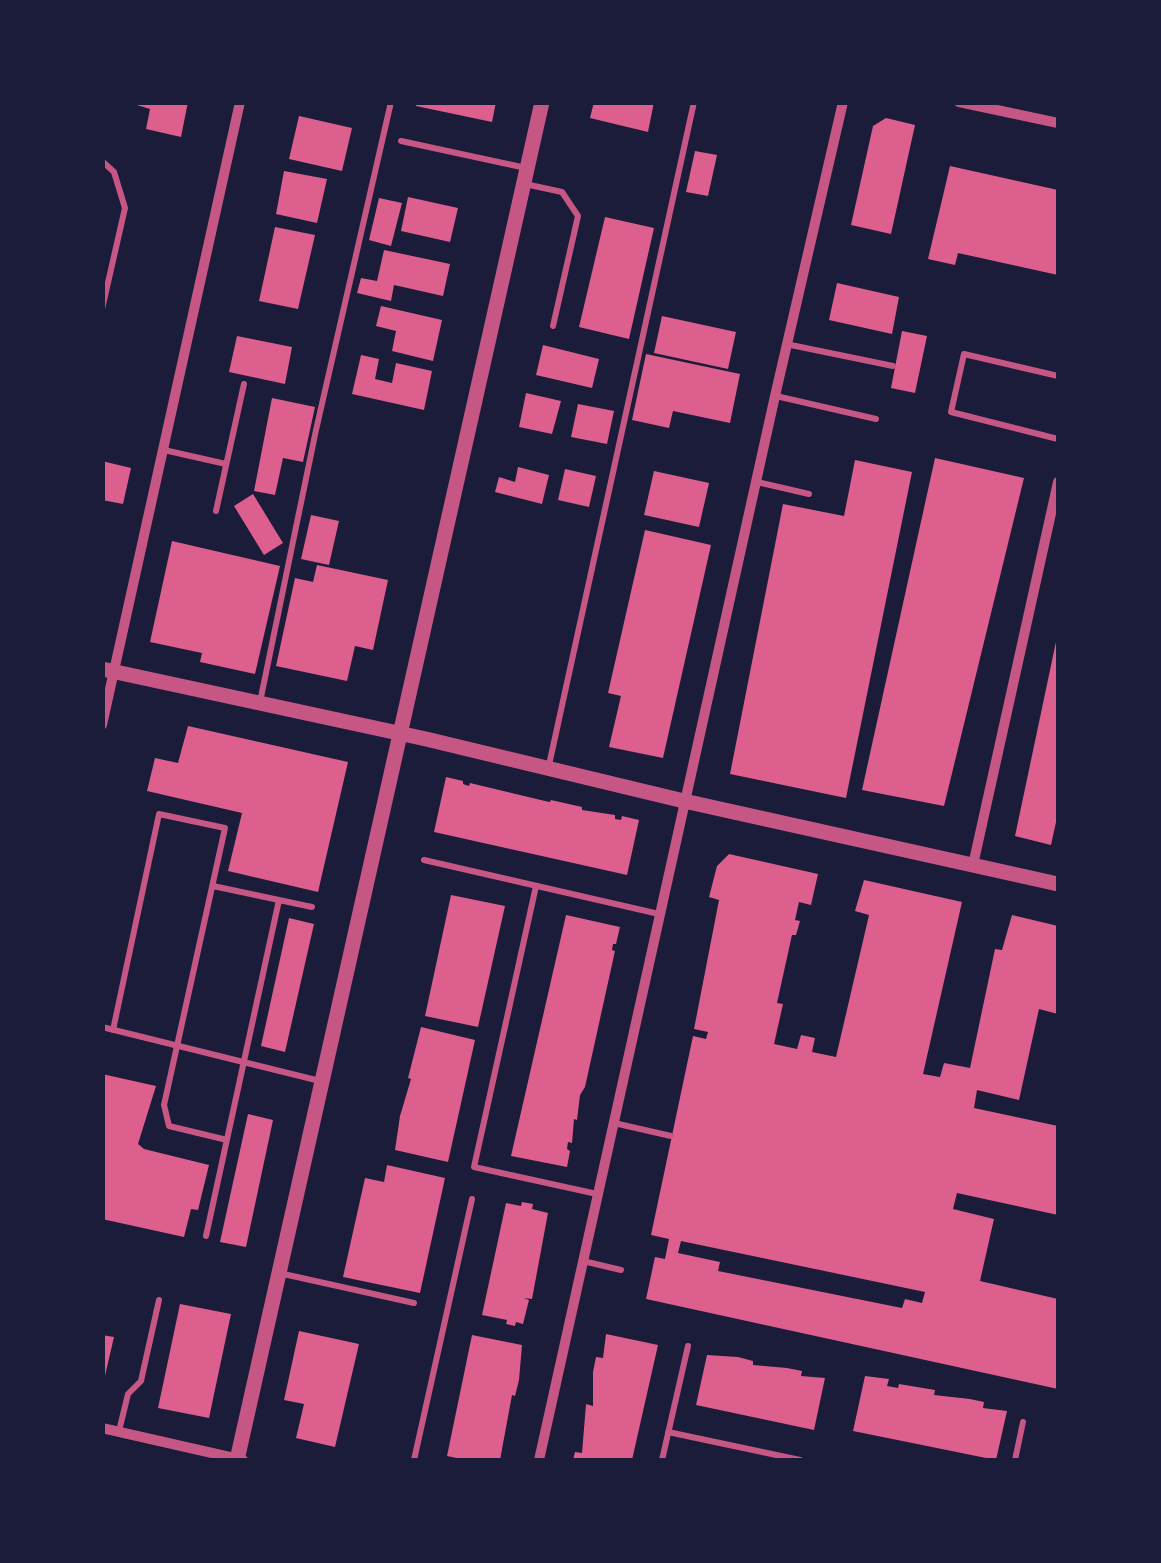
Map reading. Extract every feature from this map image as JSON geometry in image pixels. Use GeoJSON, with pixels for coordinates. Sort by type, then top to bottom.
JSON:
{"type":"FeatureCollection","features":[{"type":"Feature","properties":{"kind":"street"},"geometry":{"type":"LineString","coordinates":[[102,725],[109,670],[164,450],[240,102]]}},
{"type":"Feature","properties":{"kind":"street"},"geometry":{"type":"LineString","coordinates":[[102,1428],[240,1460],[542,102]]}},
{"type":"Feature","properties":{"kind":"street"},"geometry":{"type":"LineString","coordinates":[[539,1460],[774,396],[843,102]]}},
{"type":"Feature","properties":{"kind":"street"},"geometry":{"type":"LineString","coordinates":[[959,102],[995,106],[1058,123]]}},
{"type":"Feature","properties":{"kind":"street"},"geometry":{"type":"LineString","coordinates":[[973,865],[1058,482]]}},
{"type":"Feature","properties":{"kind":"street"},"geometry":{"type":"LineString","coordinates":[[109,670],[1058,884]]}},
{"type":"Feature","properties":{"kind":"lane"},"geometry":{"type":"LineString","coordinates":[[260,703],[316,430],[392,102]]}},
{"type":"Feature","properties":{"kind":"lane"},"geometry":{"type":"LineString","coordinates":[[548,768],[694,102]]}},
{"type":"Feature","properties":{"kind":"lane"},"geometry":{"type":"LineString","coordinates":[[401,141],[526,176],[562,192],[578,216],[554,326]]}},
{"type":"Feature","properties":{"kind":"lane"},"geometry":{"type":"LineString","coordinates":[[102,161],[114,172],[125,208],[102,309]]}},
{"type":"Feature","properties":{"kind":"lane"},"geometry":{"type":"LineString","coordinates":[[786,344],[892,366]]}},
{"type":"Feature","properties":{"kind":"lane"},"geometry":{"type":"LineString","coordinates":[[1058,376],[964,354],[951,412],[1058,439]]}},
{"type":"Feature","properties":{"kind":"lane"},"geometry":{"type":"LineString","coordinates":[[216,511],[244,384]]}},
{"type":"Feature","properties":{"kind":"lane"},"geometry":{"type":"LineString","coordinates":[[774,396],[876,419]]}},
{"type":"Feature","properties":{"kind":"lane"},"geometry":{"type":"LineString","coordinates":[[164,450],[226,464]]}},
{"type":"Feature","properties":{"kind":"lane"},"geometry":{"type":"LineString","coordinates":[[756,482],[809,494]]}},
{"type":"Feature","properties":{"kind":"lane"},"geometry":{"type":"LineString","coordinates":[[112,1030],[159,814],[225,828],[164,1106],[169,1126],[227,1140]]}},
{"type":"Feature","properties":{"kind":"lane"},"geometry":{"type":"LineString","coordinates":[[424,860],[659,914]]}},
{"type":"Feature","properties":{"kind":"lane"},"geometry":{"type":"LineString","coordinates":[[212,886],[312,907]]}},
{"type":"Feature","properties":{"kind":"lane"},"geometry":{"type":"LineString","coordinates":[[536,886],[474,1167],[597,1194]]}},
{"type":"Feature","properties":{"kind":"lane"},"geometry":{"type":"LineString","coordinates":[[206,1236],[279,900]]}},
{"type":"Feature","properties":{"kind":"lane"},"geometry":{"type":"LineString","coordinates":[[102,1027],[322,1081]]}},
{"type":"Feature","properties":{"kind":"lane"},"geometry":{"type":"LineString","coordinates":[[612,1123],[672,1136]]}},
{"type":"Feature","properties":{"kind":"lane"},"geometry":{"type":"LineString","coordinates":[[414,1460],[472,1199]]}},
{"type":"Feature","properties":{"kind":"lane"},"geometry":{"type":"LineString","coordinates":[[582,1260],[621,1270]]}},
{"type":"Feature","properties":{"kind":"lane"},"geometry":{"type":"LineString","coordinates":[[279,1273],[414,1303]]}},
{"type":"Feature","properties":{"kind":"lane"},"geometry":{"type":"LineString","coordinates":[[119,1432],[128,1394],[141,1381],[160,1300]]}},
{"type":"Feature","properties":{"kind":"lane"},"geometry":{"type":"LineString","coordinates":[[662,1460],[688,1346]]}},
{"type":"Feature","properties":{"kind":"lane"},"geometry":{"type":"LineString","coordinates":[[1014,1460],[1023,1422]]}},
{"type":"Feature","properties":{"kind":"lane"},"geometry":{"type":"LineString","coordinates":[[668,1432],[800,1460]]}},
{"type":"Feature","properties":{"kind":"building"},"geometry":{"type":"Polygon","coordinates":[[[127,102],[188,102],[181,137],[146,129],[150,109],[127,102]]]}},
{"type":"Feature","properties":{"kind":"building"},"geometry":{"type":"Polygon","coordinates":[[[416,102],[496,102],[492,122],[416,106],[416,102]]]}},
{"type":"Feature","properties":{"kind":"building"},"geometry":{"type":"Polygon","coordinates":[[[594,102],[654,102],[648,132],[590,118],[594,102]]]}},
{"type":"Feature","properties":{"kind":"building"},"geometry":{"type":"Polygon","coordinates":[[[299,116],[352,128],[342,171],[289,159],[299,116]]]}},
{"type":"Feature","properties":{"kind":"building"},"geometry":{"type":"Polygon","coordinates":[[[886,118],[915,125],[891,234],[851,225],[873,126],[886,118]]]}},
{"type":"Feature","properties":{"kind":"building"},"geometry":{"type":"Polygon","coordinates":[[[695,151],[717,155],[708,196],[686,192],[695,151]]]}},
{"type":"Feature","properties":{"kind":"building"},"geometry":{"type":"Polygon","coordinates":[[[950,166],[1058,190],[1058,275],[958,253],[955,265],[928,259],[950,166]]]}},
{"type":"Feature","properties":{"kind":"building"},"geometry":{"type":"Polygon","coordinates":[[[284,171],[327,179],[317,223],[276,214],[284,171]]]}},
{"type":"Feature","properties":{"kind":"building"},"geometry":{"type":"Polygon","coordinates":[[[408,197],[458,208],[450,242],[401,231],[408,197]]]}},
{"type":"Feature","properties":{"kind":"building"},"geometry":{"type":"Polygon","coordinates":[[[379,198],[402,203],[391,246],[369,240],[379,198]]]}},
{"type":"Feature","properties":{"kind":"building"},"geometry":{"type":"Polygon","coordinates":[[[605,217],[654,228],[629,339],[579,327],[605,217]]]}},
{"type":"Feature","properties":{"kind":"building"},"geometry":{"type":"Polygon","coordinates":[[[275,227],[315,235],[298,309],[259,301],[275,227]]]}},
{"type":"Feature","properties":{"kind":"building"},"geometry":{"type":"Polygon","coordinates":[[[384,250],[450,264],[443,296],[394,285],[391,301],[357,293],[361,278],[377,281],[384,250]]]}},
{"type":"Feature","properties":{"kind":"building"},"geometry":{"type":"Polygon","coordinates":[[[837,283],[899,297],[892,334],[829,320],[837,283]]]}},
{"type":"Feature","properties":{"kind":"building"},"geometry":{"type":"Polygon","coordinates":[[[381,306],[442,320],[433,361],[392,351],[396,331],[376,326],[381,306]]]}},
{"type":"Feature","properties":{"kind":"building"},"geometry":{"type":"Polygon","coordinates":[[[662,316],[736,332],[728,369],[654,353],[662,316]]]}},
{"type":"Feature","properties":{"kind":"building"},"geometry":{"type":"Polygon","coordinates":[[[902,331],[927,336],[915,393],[891,388],[902,331]]]}},
{"type":"Feature","properties":{"kind":"building"},"geometry":{"type":"Polygon","coordinates":[[[237,336],[292,347],[285,384],[229,372],[237,336]]]}},
{"type":"Feature","properties":{"kind":"building"},"geometry":{"type":"Polygon","coordinates":[[[543,345],[599,359],[592,388],[536,375],[543,345]]]}},
{"type":"Feature","properties":{"kind":"building"},"geometry":{"type":"Polygon","coordinates":[[[646,354],[740,374],[730,423],[673,411],[669,428],[632,420],[646,354]]]}},
{"type":"Feature","properties":{"kind":"building"},"geometry":{"type":"Polygon","coordinates":[[[361,355],[379,359],[375,379],[392,383],[396,363],[432,371],[424,410],[352,394],[361,355]]]}},
{"type":"Feature","properties":{"kind":"building"},"geometry":{"type":"Polygon","coordinates":[[[526,393],[561,401],[552,434],[519,427],[526,393]]]}},
{"type":"Feature","properties":{"kind":"building"},"geometry":{"type":"Polygon","coordinates":[[[272,398],[315,407],[303,462],[283,458],[275,495],[254,491],[272,398]]]}},
{"type":"Feature","properties":{"kind":"building"},"geometry":{"type":"Polygon","coordinates":[[[578,404],[614,411],[607,444],[571,437],[578,404]]]}},
{"type":"Feature","properties":{"kind":"building"},"geometry":{"type":"Polygon","coordinates":[[[935,458],[1024,478],[944,806],[862,790],[935,458]]]}},
{"type":"Feature","properties":{"kind":"building"},"geometry":{"type":"Polygon","coordinates":[[[855,460],[912,472],[846,798],[730,774],[783,504],[844,516],[855,460]]]}},
{"type":"Feature","properties":{"kind":"building"},"geometry":{"type":"Polygon","coordinates":[[[102,461],[131,468],[123,504],[102,500],[102,461]]]}},
{"type":"Feature","properties":{"kind":"building"},"geometry":{"type":"Polygon","coordinates":[[[518,467],[549,475],[542,504],[495,492],[499,477],[515,482],[518,467]]]}},
{"type":"Feature","properties":{"kind":"building"},"geometry":{"type":"Polygon","coordinates":[[[565,469],[596,476],[589,507],[558,500],[565,469]]]}},
{"type":"Feature","properties":{"kind":"building"},"geometry":{"type":"Polygon","coordinates":[[[654,471],[709,483],[699,527],[644,515],[654,471]]]}},
{"type":"Feature","properties":{"kind":"building"},"geometry":{"type":"Polygon","coordinates":[[[253,494],[283,543],[264,555],[234,506],[253,494]]]}},
{"type":"Feature","properties":{"kind":"building"},"geometry":{"type":"Polygon","coordinates":[[[311,515],[339,521],[329,565],[301,559],[311,515]]]}},
{"type":"Feature","properties":{"kind":"building"},"geometry":{"type":"Polygon","coordinates":[[[645,530],[711,545],[663,758],[609,747],[621,696],[608,693],[645,530]]]}},
{"type":"Feature","properties":{"kind":"building"},"geometry":{"type":"Polygon","coordinates":[[[172,541],[280,566],[255,674],[200,662],[202,653],[150,642],[172,541]]]}},
{"type":"Feature","properties":{"kind":"building"},"geometry":{"type":"Polygon","coordinates":[[[317,565],[388,580],[373,650],[355,646],[347,681],[276,666],[295,578],[313,582],[317,565]]]}},
{"type":"Feature","properties":{"kind":"building"},"geometry":{"type":"Polygon","coordinates":[[[1057,637],[1058,813],[1051,845],[1015,836],[1057,637]]]}},
{"type":"Feature","properties":{"kind":"building"},"geometry":{"type":"Polygon","coordinates":[[[188,726],[348,762],[318,892],[228,871],[242,813],[147,791],[155,758],[178,763],[188,726]]]}},
{"type":"Feature","properties":{"kind":"building"},"geometry":{"type":"Polygon","coordinates":[[[446,777],[469,786],[470,783],[615,815],[615,819],[621,820],[622,816],[639,820],[627,875],[434,832],[446,777]]]}},
{"type":"Feature","properties":{"kind":"building"},"geometry":{"type":"Polygon","coordinates":[[[729,854],[818,874],[811,905],[799,902],[795,920],[800,921],[796,935],[792,935],[777,1003],[783,1004],[774,1044],[797,1049],[801,1035],[815,1038],[812,1052],[836,1057],[869,915],[855,911],[864,880],[962,902],[923,1074],[940,1077],[944,1063],[970,1068],[995,949],[1002,950],[1012,915],[1058,926],[1058,1014],[1039,1009],[1019,1100],[977,1090],[974,1108],[1058,1126],[1058,1215],[957,1193],[953,1209],[994,1219],[980,1281],[1058,1299],[1058,1389],[646,1299],[655,1257],[665,1259],[669,1239],[651,1235],[693,1036],[706,1039],[708,1032],[694,1029],[719,900],[709,897],[717,866],[729,854]],[[681,1241],[678,1253],[720,1262],[718,1271],[902,1308],[905,1299],[922,1303],[925,1292],[681,1241]]]}},
{"type":"Feature","properties":{"kind":"building"},"geometry":{"type":"Polygon","coordinates":[[[451,895],[505,906],[478,1027],[425,1016],[451,895]]]}},
{"type":"Feature","properties":{"kind":"building"},"geometry":{"type":"Polygon","coordinates":[[[566,915],[620,927],[613,944],[615,951],[585,1087],[577,1120],[574,1119],[572,1143],[568,1142],[567,1167],[511,1156],[566,915]]]}},
{"type":"Feature","properties":{"kind":"building"},"geometry":{"type":"Polygon","coordinates":[[[289,918],[314,924],[285,1052],[261,1046],[289,918]]]}},
{"type":"Feature","properties":{"kind":"building"},"geometry":{"type":"Polygon","coordinates":[[[421,1027],[475,1040],[448,1162],[395,1150],[421,1027]]]}},
{"type":"Feature","properties":{"kind":"building"},"geometry":{"type":"Polygon","coordinates":[[[102,1074],[156,1086],[138,1144],[144,1149],[209,1165],[198,1210],[191,1209],[184,1237],[102,1219],[102,1074]]]}},
{"type":"Feature","properties":{"kind":"building"},"geometry":{"type":"Polygon","coordinates":[[[248,1114],[273,1120],[246,1247],[220,1242],[248,1114]]]}},
{"type":"Feature","properties":{"kind":"building"},"geometry":{"type":"Polygon","coordinates":[[[387,1165],[445,1178],[420,1293],[343,1277],[365,1178],[384,1182],[387,1165]]]}},
{"type":"Feature","properties":{"kind":"building"},"geometry":{"type":"Polygon","coordinates":[[[522,1202],[548,1213],[532,1299],[524,1298],[529,1300],[523,1324],[516,1322],[515,1326],[506,1324],[507,1320],[482,1315],[506,1203],[521,1206],[522,1202]]]}},
{"type":"Feature","properties":{"kind":"building"},"geometry":{"type":"Polygon","coordinates":[[[180,1304],[231,1314],[209,1418],[158,1408],[180,1304]]]}},
{"type":"Feature","properties":{"kind":"building"},"geometry":{"type":"Polygon","coordinates":[[[299,1331],[359,1344],[335,1447],[296,1438],[304,1404],[284,1400],[299,1331]]]}},
{"type":"Feature","properties":{"kind":"building"},"geometry":{"type":"Polygon","coordinates":[[[606,1334],[658,1345],[632,1460],[573,1460],[575,1452],[582,1453],[586,1404],[593,1406],[593,1372],[596,1357],[603,1358],[606,1334]]]}},
{"type":"Feature","properties":{"kind":"building"},"geometry":{"type":"Polygon","coordinates":[[[102,1335],[114,1337],[104,1380],[102,1380],[102,1335]]]}},
{"type":"Feature","properties":{"kind":"building"},"geometry":{"type":"Polygon","coordinates":[[[472,1335],[522,1345],[519,1380],[515,1396],[512,1395],[500,1460],[447,1456],[472,1335]]]}},
{"type":"Feature","properties":{"kind":"building"},"geometry":{"type":"Polygon","coordinates":[[[707,1355],[738,1357],[753,1361],[753,1365],[787,1368],[802,1371],[801,1376],[825,1378],[814,1430],[696,1405],[707,1355]]]}},
{"type":"Feature","properties":{"kind":"building"},"geometry":{"type":"Polygon","coordinates":[[[865,1376],[889,1379],[887,1386],[935,1390],[934,1395],[984,1402],[983,1408],[1007,1411],[996,1460],[853,1431],[865,1376]]]}}]}
